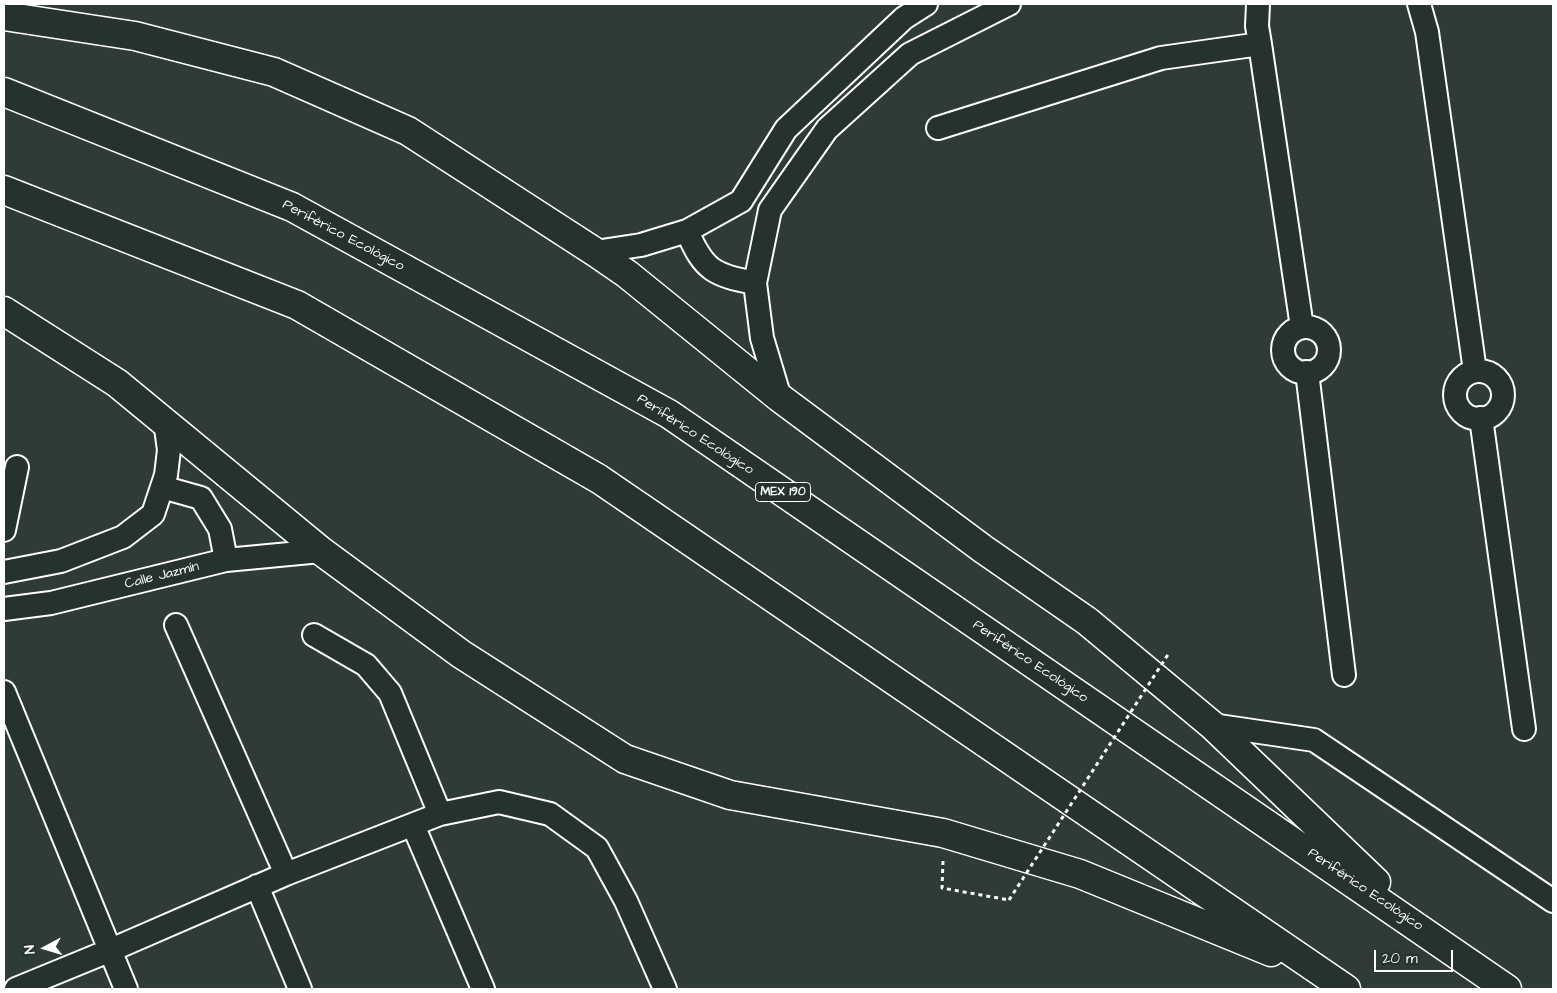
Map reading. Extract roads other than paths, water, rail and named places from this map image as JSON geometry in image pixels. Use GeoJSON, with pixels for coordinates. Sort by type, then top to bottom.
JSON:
{"type":"FeatureCollection","features":[{"type":"Feature","properties":{"kind":"highway"},"geometry":{"type":"LineString","coordinates":[[4,16],[135,36],[274,72],[408,131],[627,274],[780,398],[983,549],[1087,621],[1212,724],[1432,937]]}},
{"type":"Feature","properties":{"kind":"highway","name":"Periférico Ecológico"},"geometry":{"type":"LineString","coordinates":[[4,92],[292,206],[669,414],[1507,989]]}},
{"type":"Feature","properties":{"kind":"highway"},"geometry":{"type":"LineString","coordinates":[[4,190],[297,305],[599,479],[1346,989]]}},
{"type":"Feature","properties":{"kind":"highway"},"geometry":{"type":"LineString","coordinates":[[4,311],[117,383],[321,551],[461,654],[625,758],[730,794],[943,833],[989,846],[1080,874],[1321,972]]}},
{"type":"Feature","properties":{"kind":"street"},"geometry":{"type":"LineString","coordinates":[[595,252],[641,245],[687,231],[741,201],[786,129],[905,11],[926,4]]}},
{"type":"Feature","properties":{"kind":"street"},"geometry":{"type":"LineString","coordinates":[[780,398],[762,338],[755,283],[770,210],[827,129],[910,54],[1009,4]]}},
{"type":"Feature","properties":{"kind":"street"},"geometry":{"type":"LineString","coordinates":[[1258,4],[1257,26],[1302,328]]}},
{"type":"Feature","properties":{"kind":"street"},"geometry":{"type":"LineString","coordinates":[[1419,4],[1427,32],[1475,371]]}},
{"type":"Feature","properties":{"kind":"street"},"geometry":{"type":"LineString","coordinates":[[938,128],[1162,58],[1260,44]]}},
{"type":"Feature","properties":{"kind":"street"},"geometry":{"type":"LineString","coordinates":[[687,231],[696,251],[708,268],[727,278],[755,283]]}},
{"type":"Feature","properties":{"kind":"street"},"geometry":{"type":"LineString","coordinates":[[1311,327],[1320,331],[1326,338],[1329,347],[1328,357],[1323,365],[1316,371],[1307,372],[1291,367],[1286,360],[1284,344],[1294,330],[1311,327]]}},
{"type":"Feature","properties":{"kind":"street"},"geometry":{"type":"LineString","coordinates":[[1475,371],[1485,372],[1493,376],[1500,383],[1502,392],[1502,402],[1497,410],[1490,416],[1481,418],[1472,417],[1464,413],[1458,406],[1455,397],[1456,388],[1460,380],[1467,374],[1475,371]]}},
{"type":"Feature","properties":{"kind":"street"},"geometry":{"type":"LineString","coordinates":[[1307,372],[1344,675]]}},
{"type":"Feature","properties":{"kind":"street"},"geometry":{"type":"LineString","coordinates":[[1481,418],[1524,728]]}},
{"type":"Feature","properties":{"kind":"street"},"geometry":{"type":"LineString","coordinates":[[4,572],[61,561],[123,537],[152,514],[166,475],[169,450],[165,421]]}},
{"type":"Feature","properties":{"kind":"street"},"geometry":{"type":"LineString","coordinates":[[4,530],[17,467]]}},
{"type":"Feature","properties":{"kind":"street"},"geometry":{"type":"LineString","coordinates":[[162,487],[201,498],[220,529],[226,560]]}},
{"type":"Feature","properties":{"kind":"street","name":"Calle Jazmín"},"geometry":{"type":"LineString","coordinates":[[4,609],[52,603],[226,560],[321,551]]}},
{"type":"Feature","properties":{"kind":"street"},"geometry":{"type":"LineString","coordinates":[[176,625],[286,874]]}},
{"type":"Feature","properties":{"kind":"street"},"geometry":{"type":"LineString","coordinates":[[314,635],[366,665],[390,693],[440,814]]}},
{"type":"Feature","properties":{"kind":"street"},"geometry":{"type":"LineString","coordinates":[[4,692],[126,989]]}},
{"type":"Feature","properties":{"kind":"street"},"geometry":{"type":"LineString","coordinates":[[1212,724],[1314,740],[1553,901]]}},
{"type":"Feature","properties":{"kind":"street"},"geometry":{"type":"LineString","coordinates":[[16,989],[286,874],[440,814],[499,802],[550,814],[597,848],[626,901],[665,989]]}},
{"type":"Feature","properties":{"kind":"street"},"geometry":{"type":"LineString","coordinates":[[413,825],[483,989]]}},
{"type":"Feature","properties":{"kind":"street"},"geometry":{"type":"LineString","coordinates":[[257,886],[300,989]]}}]}
